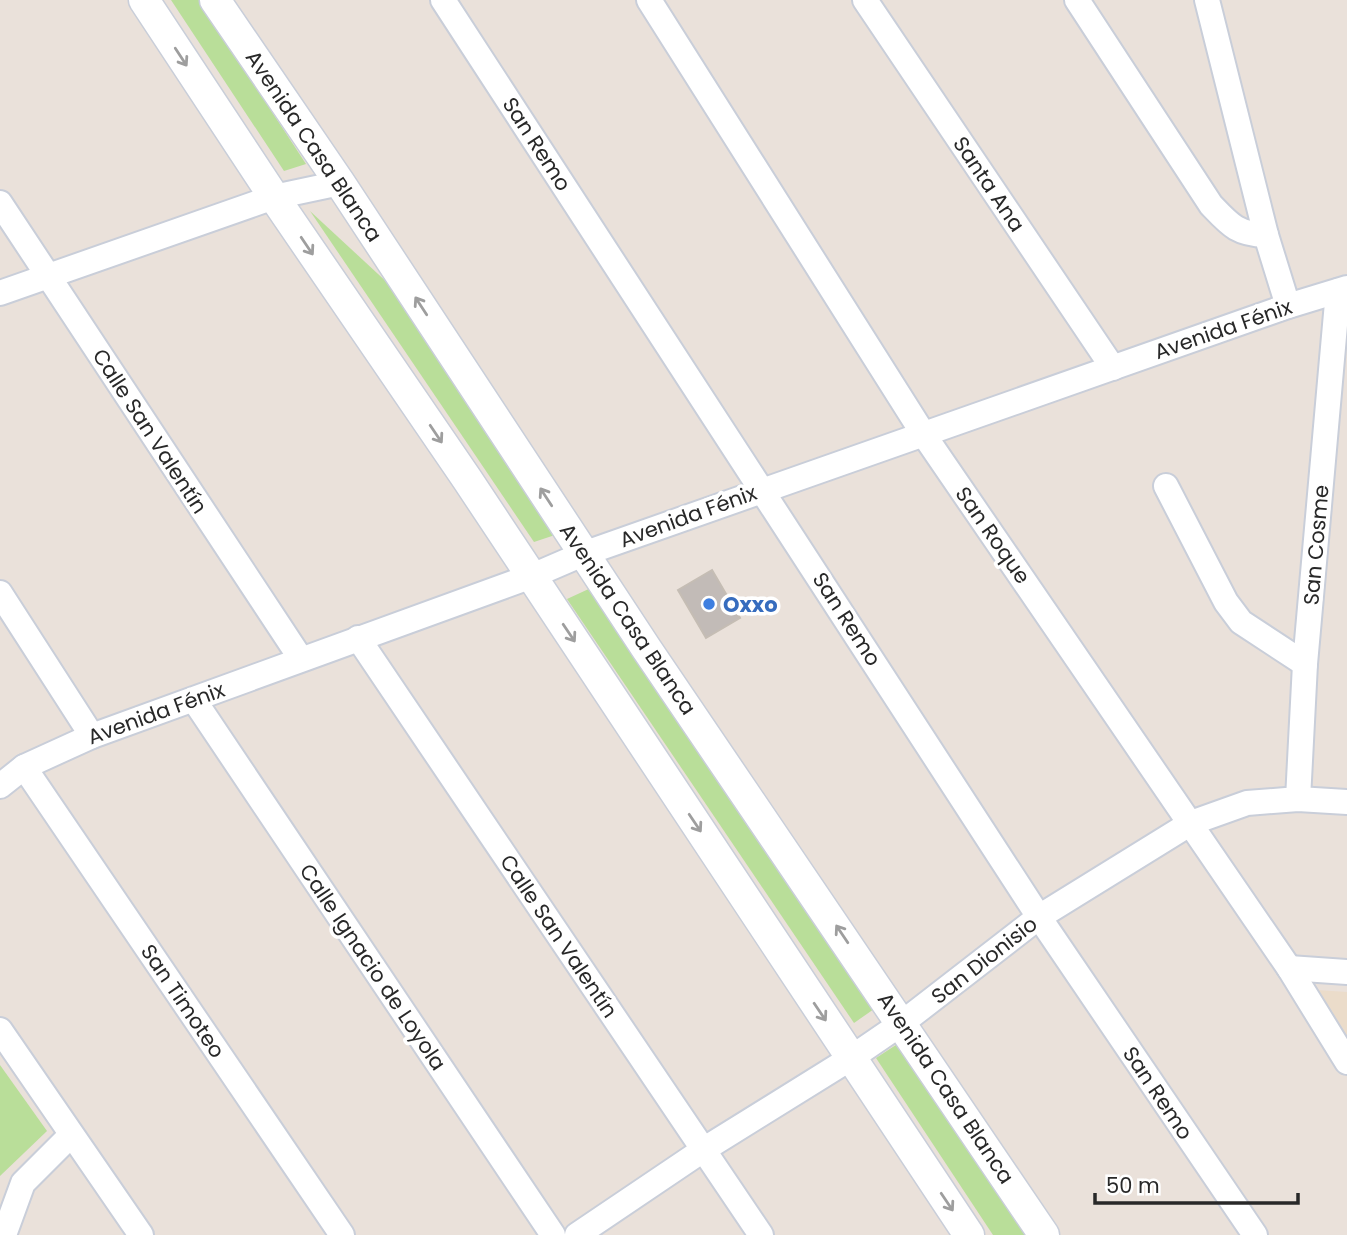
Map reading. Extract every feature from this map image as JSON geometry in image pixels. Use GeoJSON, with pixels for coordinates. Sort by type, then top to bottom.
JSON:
{"type":"FeatureCollection","features":[{"type":"Feature","properties":{"kind":"street"},"geometry":{"type":"LineString","coordinates":[[144,0],[274,197],[532,576],[969,1235]]}},
{"type":"Feature","properties":{"kind":"street","name":"Avenida Casa Blanca"},"geometry":{"type":"LineString","coordinates":[[215,0],[340,183],[583,554],[1044,1235]]}},
{"type":"Feature","properties":{"kind":"street","name":"San Remo"},"geometry":{"type":"LineString","coordinates":[[443,0],[1039,917],[1255,1235]]}},
{"type":"Feature","properties":{"kind":"street","name":"San Roque"},"geometry":{"type":"LineString","coordinates":[[649,0],[924,435],[1289,968],[1347,1062]]}},
{"type":"Feature","properties":{"kind":"street","name":"Santa Ana"},"geometry":{"type":"LineString","coordinates":[[865,0],[1113,368]]}},
{"type":"Feature","properties":{"kind":"street"},"geometry":{"type":"LineString","coordinates":[[1077,0],[1211,205],[1229,225],[1247,234],[1266,235]]}},
{"type":"Feature","properties":{"kind":"street"},"geometry":{"type":"LineString","coordinates":[[1208,0],[1266,235],[1288,306]]}},
{"type":"Feature","properties":{"kind":"street"},"geometry":{"type":"LineString","coordinates":[[0,293],[274,197],[340,183]]}},
{"type":"Feature","properties":{"kind":"street","name":"Calle San Valentín"},"geometry":{"type":"LineString","coordinates":[[0,203],[301,659]]}},
{"type":"Feature","properties":{"kind":"street","name":"Avenida Fénix"},"geometry":{"type":"LineString","coordinates":[[0,786],[24,767],[92,736],[532,576],[583,554],[1342,289]]}},
{"type":"Feature","properties":{"kind":"street","name":"San Cosme"},"geometry":{"type":"LineString","coordinates":[[1298,799],[1305,664],[1342,289]]}},
{"type":"Feature","properties":{"kind":"street"},"geometry":{"type":"LineString","coordinates":[[1166,486],[1226,602],[1241,622],[1305,664]]}},
{"type":"Feature","properties":{"kind":"street"},"geometry":{"type":"LineString","coordinates":[[0,593],[92,736]]}},
{"type":"Feature","properties":{"kind":"street","name":"Calle San Valentín"},"geometry":{"type":"LineString","coordinates":[[358,638],[761,1235]]}},
{"type":"Feature","properties":{"kind":"street","name":"Calle Ignacio de Loyola"},"geometry":{"type":"LineString","coordinates":[[194,700],[553,1235]]}},
{"type":"Feature","properties":{"kind":"street","name":"San Timoteo"},"geometry":{"type":"LineString","coordinates":[[24,767],[342,1235]]}},
{"type":"Feature","properties":{"kind":"street","name":"San Dionisio"},"geometry":{"type":"LineString","coordinates":[[577,1235],[703,1150],[902,1023],[1039,917],[1191,823],[1247,803],[1298,799],[1347,802]]}},
{"type":"Feature","properties":{"kind":"street"},"geometry":{"type":"LineString","coordinates":[[1289,968],[1347,972]]}},
{"type":"Feature","properties":{"kind":"street"},"geometry":{"type":"LineString","coordinates":[[0,1030],[141,1235]]}},
{"type":"Feature","properties":{"kind":"street"},"geometry":{"type":"LineString","coordinates":[[5,1235],[23,1183],[71,1135]]}},
{"type":"Feature","properties":{"kind":"shaded area"},"geometry":{"type":"Polygon","coordinates":[[[1316,990],[1347,992],[1347,1037],[1316,990]]]}},
{"type":"Feature","properties":{"kind":"green space"},"geometry":{"type":"Polygon","coordinates":[[[171,0],[199,0],[306,164],[284,171],[171,0]]]}},
{"type":"Feature","properties":{"kind":"green space"},"geometry":{"type":"Polygon","coordinates":[[[310,211],[391,286],[555,535],[534,542],[310,211]]]}},
{"type":"Feature","properties":{"kind":"green space"},"geometry":{"type":"Polygon","coordinates":[[[593,587],[874,1009],[854,1023],[567,599],[593,587]]]}},
{"type":"Feature","properties":{"kind":"green space"},"geometry":{"type":"Polygon","coordinates":[[[899,1043],[1027,1235],[993,1235],[876,1058],[899,1043]]]}},
{"type":"Feature","properties":{"kind":"green space"},"geometry":{"type":"Polygon","coordinates":[[[0,1065],[47,1131],[0,1176],[0,1065]]]}},
{"type":"Feature","properties":{"kind":"building","name":"Oxxo"},"geometry":{"type":"Polygon","coordinates":[[[712,570],[740,618],[706,638],[678,590],[712,570]]]}},
{"type":"Feature","properties":{"kind":"place","name":"Oxxo"},"geometry":{"type":"Point","coordinates":[709,604]}}]}
